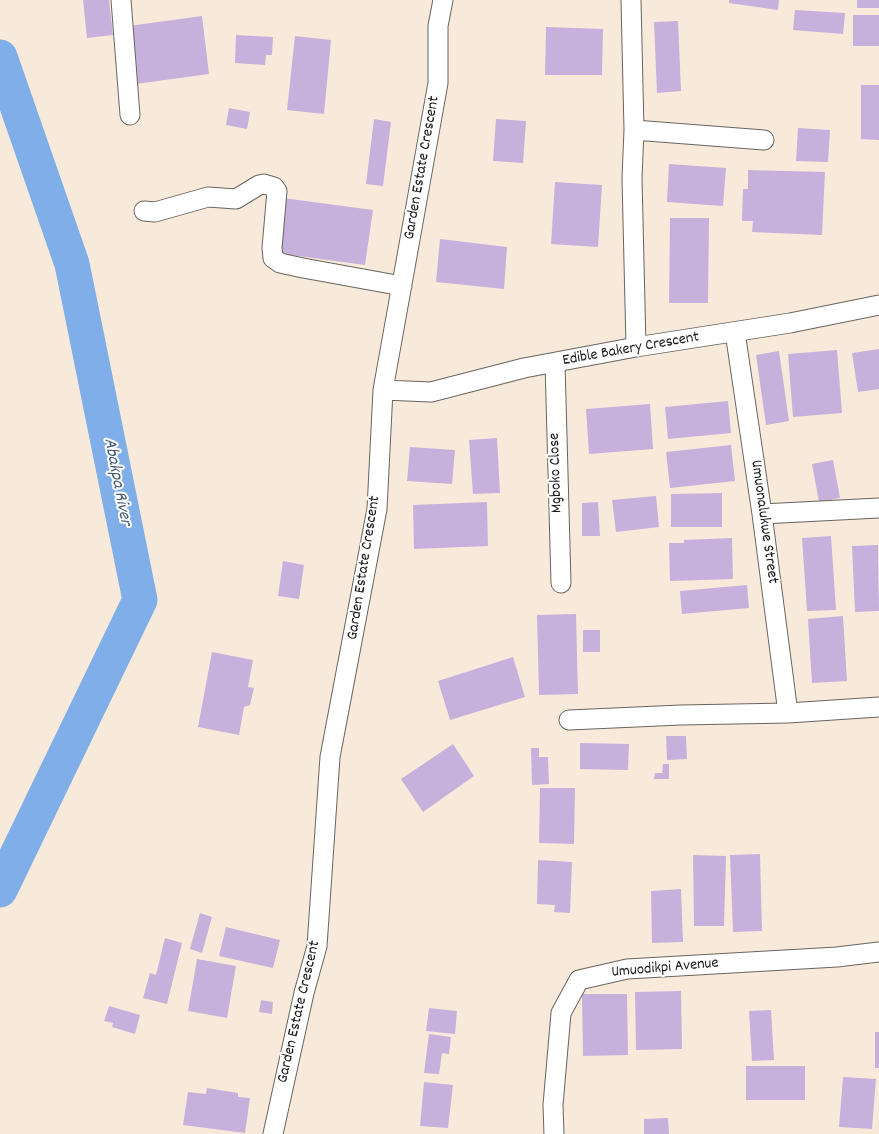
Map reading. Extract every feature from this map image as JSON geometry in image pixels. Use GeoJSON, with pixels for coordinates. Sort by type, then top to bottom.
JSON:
{"type":"FeatureCollection","features":[{"type":"Feature","properties":{"kind":"street"},"geometry":{"type":"LineString","coordinates":[[121,0],[130,115]]}},
{"type":"Feature","properties":{"kind":"street","name":"Garden Estate Crescent"},"geometry":{"type":"LineString","coordinates":[[273,1134],[304,993],[317,946],[330,757],[377,509],[383,390],[438,83],[438,26],[443,0]]}},
{"type":"Feature","properties":{"kind":"street"},"geometry":{"type":"LineString","coordinates":[[631,0],[634,130],[632,178],[636,347]]}},
{"type":"Feature","properties":{"kind":"street"},"geometry":{"type":"LineString","coordinates":[[634,130],[764,140]]}},
{"type":"Feature","properties":{"kind":"street"},"geometry":{"type":"LineString","coordinates":[[144,211],[155,212],[208,198],[236,199],[259,185],[270,185],[276,188],[277,191],[272,248],[273,258],[280,263],[303,268],[402,286]]}},
{"type":"Feature","properties":{"kind":"street","name":"Edible Bakery Crescent"},"geometry":{"type":"LineString","coordinates":[[383,390],[431,392],[524,368],[879,305]]}},
{"type":"Feature","properties":{"kind":"street","name":"Umuonalukwe Street"},"geometry":{"type":"LineString","coordinates":[[735,332],[762,514],[788,713]]}},
{"type":"Feature","properties":{"kind":"street","name":"Mgboko Close"},"geometry":{"type":"LineString","coordinates":[[555,363],[561,583]]}},
{"type":"Feature","properties":{"kind":"street"},"geometry":{"type":"LineString","coordinates":[[762,514],[879,508]]}},
{"type":"Feature","properties":{"kind":"street"},"geometry":{"type":"LineString","coordinates":[[569,720],[788,713],[879,707]]}},
{"type":"Feature","properties":{"kind":"street","name":"Umuodikpi Avenue"},"geometry":{"type":"LineString","coordinates":[[554,1134],[553,1105],[561,1013],[579,980],[627,969],[837,957],[879,952]]}},
{"type":"Feature","properties":{"kind":"building"},"geometry":{"type":"Polygon","coordinates":[[[83,0],[109,0],[113,35],[87,38],[83,0]]]}},
{"type":"Feature","properties":{"kind":"building"},"geometry":{"type":"Polygon","coordinates":[[[729,0],[779,0],[778,10],[729,3],[729,0]]]}},
{"type":"Feature","properties":{"kind":"building"},"geometry":{"type":"Polygon","coordinates":[[[857,0],[879,0],[879,8],[857,8],[857,0]]]}},
{"type":"Feature","properties":{"kind":"building"},"geometry":{"type":"Polygon","coordinates":[[[795,10],[845,13],[843,34],[793,30],[795,10]]]}},
{"type":"Feature","properties":{"kind":"building"},"geometry":{"type":"Polygon","coordinates":[[[853,15],[879,15],[879,46],[853,46],[853,15]]]}},
{"type":"Feature","properties":{"kind":"building"},"geometry":{"type":"Polygon","coordinates":[[[202,16],[209,74],[136,84],[129,26],[202,16]]]}},
{"type":"Feature","properties":{"kind":"building"},"geometry":{"type":"Polygon","coordinates":[[[678,21],[681,91],[657,93],[654,22],[678,21]]]}},
{"type":"Feature","properties":{"kind":"building"},"geometry":{"type":"Polygon","coordinates":[[[546,27],[603,29],[602,75],[545,75],[546,27]]]}},
{"type":"Feature","properties":{"kind":"building"},"geometry":{"type":"Polygon","coordinates":[[[236,35],[273,37],[272,55],[266,55],[265,65],[235,63],[236,35]]]}},
{"type":"Feature","properties":{"kind":"building"},"geometry":{"type":"Polygon","coordinates":[[[295,36],[331,40],[324,114],[287,110],[295,36]]]}},
{"type":"Feature","properties":{"kind":"building"},"geometry":{"type":"Polygon","coordinates":[[[861,85],[879,85],[879,140],[861,139],[861,85]]]}},
{"type":"Feature","properties":{"kind":"building"},"geometry":{"type":"Polygon","coordinates":[[[229,108],[250,112],[247,129],[226,125],[229,108]]]}},
{"type":"Feature","properties":{"kind":"building"},"geometry":{"type":"Polygon","coordinates":[[[374,119],[391,122],[383,186],[366,184],[374,119]]]}},
{"type":"Feature","properties":{"kind":"building"},"geometry":{"type":"Polygon","coordinates":[[[496,119],[526,121],[523,163],[493,161],[496,119]]]}},
{"type":"Feature","properties":{"kind":"building"},"geometry":{"type":"Polygon","coordinates":[[[798,128],[830,130],[828,162],[796,161],[798,128]]]}},
{"type":"Feature","properties":{"kind":"building"},"geometry":{"type":"Polygon","coordinates":[[[669,164],[726,168],[723,206],[667,202],[669,164]]]}},
{"type":"Feature","properties":{"kind":"building"},"geometry":{"type":"Polygon","coordinates":[[[748,170],[825,172],[822,235],[752,232],[753,221],[742,221],[743,189],[748,189],[748,170]]]}},
{"type":"Feature","properties":{"kind":"building"},"geometry":{"type":"Polygon","coordinates":[[[555,182],[602,185],[598,247],[551,244],[555,182]]]}},
{"type":"Feature","properties":{"kind":"building"},"geometry":{"type":"Polygon","coordinates":[[[283,198],[373,210],[365,265],[276,253],[283,198]]]}},
{"type":"Feature","properties":{"kind":"building"},"geometry":{"type":"Polygon","coordinates":[[[670,218],[709,218],[708,303],[669,303],[670,218]]]}},
{"type":"Feature","properties":{"kind":"building"},"geometry":{"type":"Polygon","coordinates":[[[440,239],[507,247],[504,289],[436,282],[440,239]]]}},
{"type":"Feature","properties":{"kind":"building"},"geometry":{"type":"Polygon","coordinates":[[[879,349],[879,389],[858,392],[852,353],[879,349]]]}},
{"type":"Feature","properties":{"kind":"building"},"geometry":{"type":"Polygon","coordinates":[[[837,350],[842,413],[793,417],[788,354],[837,350]]]}},
{"type":"Feature","properties":{"kind":"building"},"geometry":{"type":"Polygon","coordinates":[[[779,351],[789,421],[766,425],[756,355],[779,351]]]}},
{"type":"Feature","properties":{"kind":"building"},"geometry":{"type":"Polygon","coordinates":[[[728,401],[731,433],[668,439],[665,407],[728,401]]]}},
{"type":"Feature","properties":{"kind":"building"},"geometry":{"type":"Polygon","coordinates":[[[650,404],[653,449],[589,454],[586,409],[650,404]]]}},
{"type":"Feature","properties":{"kind":"building"},"geometry":{"type":"Polygon","coordinates":[[[497,438],[500,493],[473,494],[469,440],[497,438]]]}},
{"type":"Feature","properties":{"kind":"building"},"geometry":{"type":"Polygon","coordinates":[[[731,445],[735,481],[670,488],[666,452],[731,445]]]}},
{"type":"Feature","properties":{"kind":"building"},"geometry":{"type":"Polygon","coordinates":[[[410,447],[455,450],[452,484],[407,481],[410,447]]]}},
{"type":"Feature","properties":{"kind":"building"},"geometry":{"type":"Polygon","coordinates":[[[833,460],[840,498],[819,502],[812,464],[833,460]]]}},
{"type":"Feature","properties":{"kind":"building"},"geometry":{"type":"Polygon","coordinates":[[[722,493],[722,527],[671,527],[671,494],[722,493]]]}},
{"type":"Feature","properties":{"kind":"building"},"geometry":{"type":"Polygon","coordinates":[[[656,496],[659,527],[616,532],[612,500],[656,496]]]}},
{"type":"Feature","properties":{"kind":"building"},"geometry":{"type":"Polygon","coordinates":[[[487,502],[488,546],[414,549],[413,505],[487,502]]]}},
{"type":"Feature","properties":{"kind":"building"},"geometry":{"type":"Polygon","coordinates":[[[598,502],[600,536],[582,536],[582,503],[598,502]]]}},
{"type":"Feature","properties":{"kind":"building"},"geometry":{"type":"Polygon","coordinates":[[[831,536],[836,610],[807,611],[802,538],[831,536]]]}},
{"type":"Feature","properties":{"kind":"building"},"geometry":{"type":"Polygon","coordinates":[[[732,538],[733,579],[670,581],[669,543],[684,543],[684,540],[732,538]]]}},
{"type":"Feature","properties":{"kind":"building"},"geometry":{"type":"Polygon","coordinates":[[[878,545],[879,611],[855,612],[852,546],[878,545]]]}},
{"type":"Feature","properties":{"kind":"building"},"geometry":{"type":"Polygon","coordinates":[[[283,561],[304,565],[299,599],[278,596],[283,561]]]}},
{"type":"Feature","properties":{"kind":"building"},"geometry":{"type":"Polygon","coordinates":[[[747,585],[749,608],[682,614],[680,591],[747,585]]]}},
{"type":"Feature","properties":{"kind":"building"},"geometry":{"type":"Polygon","coordinates":[[[576,614],[578,694],[539,695],[537,615],[576,614]]]}},
{"type":"Feature","properties":{"kind":"building"},"geometry":{"type":"Polygon","coordinates":[[[843,616],[847,681],[812,683],[808,619],[843,616]]]}},
{"type":"Feature","properties":{"kind":"building"},"geometry":{"type":"Polygon","coordinates":[[[583,630],[600,630],[600,652],[583,652],[583,630]]]}},
{"type":"Feature","properties":{"kind":"building"},"geometry":{"type":"Polygon","coordinates":[[[212,652],[253,660],[248,687],[254,688],[250,705],[244,707],[239,735],[198,727],[212,652]]]}},
{"type":"Feature","properties":{"kind":"building"},"geometry":{"type":"Polygon","coordinates":[[[513,657],[525,697],[450,720],[438,681],[513,657]]]}},
{"type":"Feature","properties":{"kind":"building"},"geometry":{"type":"Polygon","coordinates":[[[666,736],[686,736],[687,759],[667,760],[666,736]]]}},
{"type":"Feature","properties":{"kind":"building"},"geometry":{"type":"Polygon","coordinates":[[[580,743],[629,744],[628,770],[580,769],[580,743]]]}},
{"type":"Feature","properties":{"kind":"building"},"geometry":{"type":"Polygon","coordinates":[[[453,744],[474,776],[423,812],[401,779],[453,744]]]}},
{"type":"Feature","properties":{"kind":"building"},"geometry":{"type":"Polygon","coordinates":[[[531,748],[539,748],[539,757],[548,757],[549,784],[532,785],[531,748]]]}},
{"type":"Feature","properties":{"kind":"building"},"geometry":{"type":"Polygon","coordinates":[[[663,764],[669,764],[669,779],[654,779],[655,773],[662,773],[663,764]]]}},
{"type":"Feature","properties":{"kind":"building"},"geometry":{"type":"Polygon","coordinates":[[[540,788],[575,788],[574,844],[539,843],[540,788]]]}},
{"type":"Feature","properties":{"kind":"building"},"geometry":{"type":"Polygon","coordinates":[[[760,854],[762,931],[733,932],[730,855],[760,854]]]}},
{"type":"Feature","properties":{"kind":"building"},"geometry":{"type":"Polygon","coordinates":[[[693,855],[726,856],[724,926],[694,926],[693,855]]]}},
{"type":"Feature","properties":{"kind":"building"},"geometry":{"type":"Polygon","coordinates":[[[538,860],[572,862],[570,913],[554,912],[555,905],[537,904],[538,860]]]}},
{"type":"Feature","properties":{"kind":"building"},"geometry":{"type":"Polygon","coordinates":[[[681,889],[683,942],[652,943],[651,891],[681,889]]]}},
{"type":"Feature","properties":{"kind":"building"},"geometry":{"type":"Polygon","coordinates":[[[200,913],[212,917],[202,953],[190,949],[200,913]]]}},
{"type":"Feature","properties":{"kind":"building"},"geometry":{"type":"Polygon","coordinates":[[[226,927],[280,940],[273,968],[219,956],[226,927]]]}},
{"type":"Feature","properties":{"kind":"building"},"geometry":{"type":"Polygon","coordinates":[[[165,938],[182,943],[167,1004],[143,998],[150,973],[156,975],[165,938]]]}},
{"type":"Feature","properties":{"kind":"building"},"geometry":{"type":"Polygon","coordinates":[[[197,959],[236,966],[227,1018],[188,1011],[197,959]]]}},
{"type":"Feature","properties":{"kind":"building"},"geometry":{"type":"Polygon","coordinates":[[[681,991],[682,1049],[636,1050],[635,992],[681,991]]]}},
{"type":"Feature","properties":{"kind":"building"},"geometry":{"type":"Polygon","coordinates":[[[582,994],[627,994],[628,1055],[583,1056],[582,994]]]}},
{"type":"Feature","properties":{"kind":"building"},"geometry":{"type":"Polygon","coordinates":[[[261,1000],[273,1002],[272,1014],[259,1012],[261,1000]]]}},
{"type":"Feature","properties":{"kind":"building"},"geometry":{"type":"Polygon","coordinates":[[[109,1006],[140,1015],[135,1034],[112,1027],[113,1023],[104,1021],[109,1006]]]}},
{"type":"Feature","properties":{"kind":"building"},"geometry":{"type":"Polygon","coordinates":[[[429,1008],[457,1011],[455,1034],[426,1031],[429,1008]]]}},
{"type":"Feature","properties":{"kind":"building"},"geometry":{"type":"Polygon","coordinates":[[[771,1010],[774,1060],[752,1061],[749,1011],[771,1010]]]}},
{"type":"Feature","properties":{"kind":"building"},"geometry":{"type":"Polygon","coordinates":[[[875,1032],[879,1032],[879,1068],[875,1068],[875,1032]]]}},
{"type":"Feature","properties":{"kind":"building"},"geometry":{"type":"Polygon","coordinates":[[[429,1034],[451,1037],[449,1054],[442,1053],[439,1074],[424,1073],[429,1034]]]}},
{"type":"Feature","properties":{"kind":"building"},"geometry":{"type":"Polygon","coordinates":[[[746,1066],[805,1066],[805,1100],[746,1100],[746,1066]]]}},
{"type":"Feature","properties":{"kind":"building"},"geometry":{"type":"Polygon","coordinates":[[[843,1077],[876,1079],[872,1129],[839,1127],[843,1077]]]}},
{"type":"Feature","properties":{"kind":"building"},"geometry":{"type":"Polygon","coordinates":[[[424,1082],[453,1085],[448,1128],[420,1126],[424,1082]]]}},
{"type":"Feature","properties":{"kind":"building"},"geometry":{"type":"Polygon","coordinates":[[[207,1088],[238,1093],[238,1097],[250,1098],[245,1133],[183,1125],[188,1092],[206,1094],[207,1088]]]}},
{"type":"Feature","properties":{"kind":"building"},"geometry":{"type":"Polygon","coordinates":[[[668,1118],[669,1134],[644,1134],[644,1119],[668,1118]]]}},
{"type":"Feature","properties":{"kind":"waterway","name":"Abakpa River"},"geometry":{"type":"LineString","coordinates":[[0,57],[72,264],[140,600],[0,890]]}}]}
